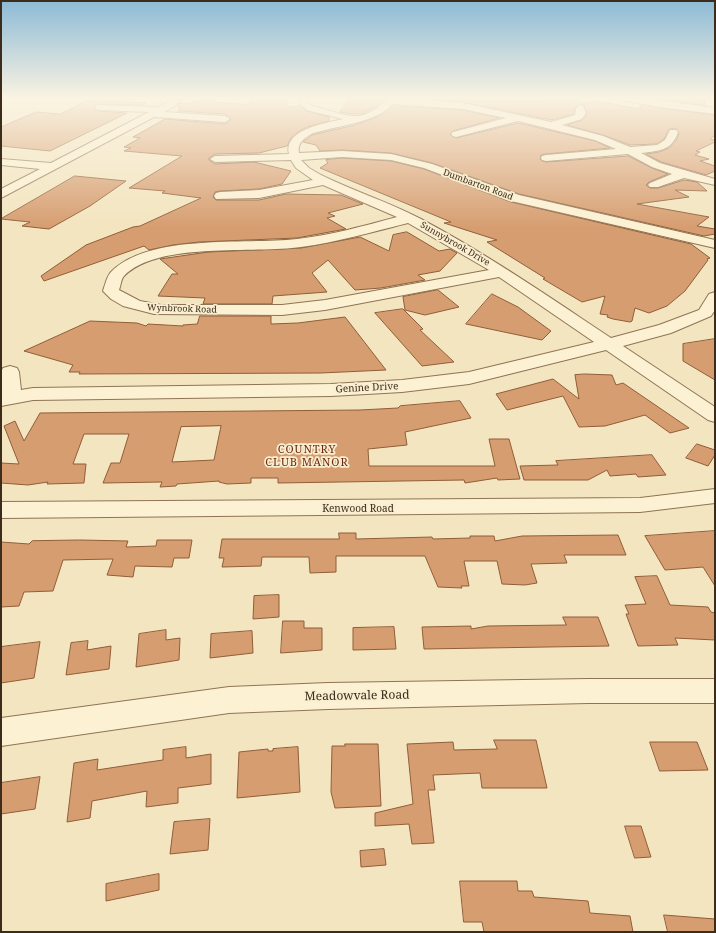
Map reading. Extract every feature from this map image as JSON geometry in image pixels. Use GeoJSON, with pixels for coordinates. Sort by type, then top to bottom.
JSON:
{"type":"FeatureCollection","features":[{"type":"Feature","properties":{"kind":"street"},"geometry":{"type":"LineString","coordinates":[[1,194],[103,141]]}},
{"type":"Feature","properties":{"kind":"street"},"geometry":{"type":"LineString","coordinates":[[296,141],[294,143],[293,150],[296,157]]}},
{"type":"Feature","properties":{"kind":"street"},"geometry":{"type":"LineString","coordinates":[[605,141],[630,151],[656,165],[715,182]]}},
{"type":"Feature","properties":{"kind":"street"},"geometry":{"type":"LineString","coordinates":[[546,158],[659,148],[666,145],[670,141]]}},
{"type":"Feature","properties":{"kind":"street","name":"Dumbarton Road"},"geometry":{"type":"LineString","coordinates":[[215,159],[260,159],[360,154],[409,160],[515,198],[715,244]]}},
{"type":"Feature","properties":{"kind":"street","name":"Sunnybrook Drive"},"geometry":{"type":"LineString","coordinates":[[296,157],[299,165],[309,173],[410,218],[451,240],[502,272],[715,416]]}},
{"type":"Feature","properties":{"kind":"street"},"geometry":{"type":"LineString","coordinates":[[1,162],[53,167]]}},
{"type":"Feature","properties":{"kind":"street"},"geometry":{"type":"LineString","coordinates":[[654,185],[683,174]]}},
{"type":"Feature","properties":{"kind":"street"},"geometry":{"type":"LineString","coordinates":[[220,196],[273,192],[325,181]]}},
{"type":"Feature","properties":{"kind":"street","name":"Wynbrook Road"},"geometry":{"type":"LineString","coordinates":[[410,218],[324,240],[283,245],[188,248],[151,255],[125,266],[111,283],[111,291],[128,302],[144,308],[161,310],[282,310],[359,300],[502,272]]}},
{"type":"Feature","properties":{"kind":"street","name":"Genine Drive"},"geometry":{"type":"LineString","coordinates":[[7,398],[33,394],[331,390],[402,386],[469,378],[609,344],[710,315],[715,297]]}},
{"type":"Feature","properties":{"kind":"street"},"geometry":{"type":"LineString","coordinates":[[7,398],[10,372]]}},
{"type":"Feature","properties":{"kind":"street","name":"Kenwood Road"},"geometry":{"type":"LineString","coordinates":[[1,510],[640,505],[715,496]]}},
{"type":"Feature","properties":{"kind":"street","name":"Meadowvale Road"},"geometry":{"type":"LineString","coordinates":[[1,732],[229,700],[328,696],[581,691],[715,691]]}},
{"type":"Feature","properties":{"kind":"building"},"geometry":{"type":"Polygon","coordinates":[[[1,141],[71,141],[50,151],[1,146],[1,141]]]}},
{"type":"Feature","properties":{"kind":"building"},"geometry":{"type":"Polygon","coordinates":[[[135,141],[290,141],[287,146],[259,153],[215,154],[209,158],[209,160],[215,164],[254,162],[291,171],[282,184],[259,189],[220,191],[215,192],[213,197],[216,200],[259,200],[286,194],[341,195],[363,204],[328,213],[335,216],[327,218],[346,229],[297,238],[199,242],[149,250],[144,246],[44,281],[41,276],[86,245],[133,227],[140,226],[201,198],[162,193],[165,191],[129,188],[182,156],[124,151],[131,148],[124,147],[135,141]]]}},
{"type":"Feature","properties":{"kind":"building"},"geometry":{"type":"Polygon","coordinates":[[[305,141],[593,141],[610,148],[546,154],[541,155],[540,159],[546,162],[628,156],[668,174],[649,182],[646,185],[650,188],[658,188],[684,180],[697,182],[707,191],[675,190],[689,197],[637,204],[709,217],[697,226],[715,229],[715,234],[704,236],[519,194],[432,163],[391,153],[342,150],[320,151],[316,145],[303,142],[305,141]]]}},
{"type":"Feature","properties":{"kind":"building"},"geometry":{"type":"Polygon","coordinates":[[[618,141],[662,141],[657,144],[630,145],[618,141]]]}},
{"type":"Feature","properties":{"kind":"building"},"geometry":{"type":"Polygon","coordinates":[[[676,141],[715,141],[715,142],[696,151],[700,152],[695,155],[709,159],[700,161],[715,166],[715,171],[706,175],[661,162],[646,154],[659,152],[669,148],[676,141]]]}},
{"type":"Feature","properties":{"kind":"building"},"geometry":{"type":"Polygon","coordinates":[[[342,158],[391,161],[424,169],[511,202],[691,244],[710,258],[707,259],[708,260],[685,291],[667,306],[649,313],[635,308],[632,321],[630,322],[613,319],[607,317],[608,315],[600,314],[605,296],[582,302],[543,279],[545,278],[487,242],[497,240],[444,223],[451,222],[320,168],[328,163],[326,160],[342,158]]]}},
{"type":"Feature","properties":{"kind":"building"},"geometry":{"type":"Polygon","coordinates":[[[75,176],[126,181],[90,206],[49,229],[22,226],[30,222],[1,219],[75,176]]]}},
{"type":"Feature","properties":{"kind":"building"},"geometry":{"type":"Polygon","coordinates":[[[407,232],[439,251],[450,249],[457,253],[440,271],[418,275],[425,280],[381,288],[355,290],[328,260],[312,273],[327,292],[273,296],[272,304],[203,304],[205,298],[158,296],[172,274],[178,274],[160,259],[208,252],[301,248],[360,237],[389,251],[393,235],[407,232]]]}},
{"type":"Feature","properties":{"kind":"building"},"geometry":{"type":"Polygon","coordinates":[[[438,290],[459,307],[425,315],[405,310],[403,297],[438,290]]]}},
{"type":"Feature","properties":{"kind":"building"},"geometry":{"type":"Polygon","coordinates":[[[492,294],[518,307],[551,331],[542,340],[466,324],[492,294]]]}},
{"type":"Feature","properties":{"kind":"building"},"geometry":{"type":"Polygon","coordinates":[[[403,309],[423,329],[420,330],[454,362],[422,366],[375,313],[403,309]]]}},
{"type":"Feature","properties":{"kind":"building"},"geometry":{"type":"Polygon","coordinates":[[[200,316],[271,316],[271,324],[298,323],[345,317],[386,370],[321,373],[79,374],[80,372],[69,372],[73,365],[24,351],[90,321],[137,323],[146,326],[148,324],[183,326],[197,324],[200,316]]]}},
{"type":"Feature","properties":{"kind":"building"},"geometry":{"type":"Polygon","coordinates":[[[715,339],[715,380],[683,361],[683,344],[715,339]]]}},
{"type":"Feature","properties":{"kind":"building"},"geometry":{"type":"Polygon","coordinates":[[[575,375],[612,375],[616,385],[623,383],[689,428],[670,433],[645,415],[605,426],[579,427],[563,396],[507,410],[496,394],[553,379],[579,399],[575,375]]]}},
{"type":"Feature","properties":{"kind":"building"},"geometry":{"type":"Polygon","coordinates":[[[460,401],[471,418],[405,432],[407,445],[368,449],[369,466],[495,466],[489,439],[509,439],[520,479],[498,480],[497,478],[465,483],[464,480],[278,483],[278,478],[251,478],[251,483],[227,484],[219,481],[177,484],[176,486],[160,487],[162,482],[103,483],[111,463],[120,463],[129,434],[84,434],[73,464],[86,464],[84,483],[47,484],[48,482],[28,485],[1,483],[1,463],[19,464],[4,426],[15,421],[24,441],[40,413],[360,410],[398,408],[400,406],[460,401]],[[221,426],[181,427],[172,462],[214,460],[221,426]]]}},
{"type":"Feature","properties":{"kind":"building"},"geometry":{"type":"Polygon","coordinates":[[[697,444],[715,450],[715,455],[708,466],[686,458],[697,444]]]}},
{"type":"Feature","properties":{"kind":"building"},"geometry":{"type":"Polygon","coordinates":[[[652,455],[666,475],[638,477],[636,474],[610,476],[607,470],[588,480],[524,480],[520,466],[558,465],[556,461],[652,455]]]}},
{"type":"Feature","properties":{"kind":"building"},"geometry":{"type":"Polygon","coordinates":[[[715,531],[715,586],[703,567],[665,570],[645,536],[715,531]]]}},
{"type":"Feature","properties":{"kind":"building"},"geometry":{"type":"Polygon","coordinates":[[[339,533],[356,533],[356,539],[432,537],[433,539],[494,536],[495,541],[522,536],[618,535],[626,555],[564,555],[567,563],[531,564],[537,583],[525,585],[502,584],[497,561],[464,561],[469,586],[461,586],[462,588],[438,587],[425,556],[336,556],[336,572],[310,573],[309,557],[262,557],[261,566],[222,567],[224,558],[219,558],[222,539],[339,539],[339,533]]]}},
{"type":"Feature","properties":{"kind":"building"},"geometry":{"type":"Polygon","coordinates":[[[157,540],[192,540],[189,558],[174,558],[172,567],[135,566],[133,577],[107,575],[113,559],[63,560],[53,591],[24,592],[19,606],[1,607],[1,542],[29,544],[32,541],[128,541],[126,547],[156,546],[157,540]]]}},
{"type":"Feature","properties":{"kind":"building"},"geometry":{"type":"Polygon","coordinates":[[[657,576],[670,605],[708,607],[711,612],[715,613],[715,640],[675,638],[678,645],[638,646],[626,614],[629,614],[625,605],[646,604],[635,577],[657,576]]]}},
{"type":"Feature","properties":{"kind":"building"},"geometry":{"type":"Polygon","coordinates":[[[279,595],[279,617],[253,619],[254,596],[279,595]]]}},
{"type":"Feature","properties":{"kind":"building"},"geometry":{"type":"Polygon","coordinates":[[[563,617],[598,617],[609,646],[424,649],[422,627],[471,626],[471,629],[488,626],[566,625],[563,617]]]}},
{"type":"Feature","properties":{"kind":"building"},"geometry":{"type":"Polygon","coordinates":[[[283,621],[304,621],[304,628],[322,628],[322,650],[281,653],[283,621]]]}},
{"type":"Feature","properties":{"kind":"building"},"geometry":{"type":"Polygon","coordinates":[[[394,627],[396,649],[353,650],[353,628],[394,627]]]}},
{"type":"Feature","properties":{"kind":"building"},"geometry":{"type":"Polygon","coordinates":[[[166,630],[166,640],[180,638],[179,660],[136,667],[139,634],[166,630]]]}},
{"type":"Feature","properties":{"kind":"building"},"geometry":{"type":"Polygon","coordinates":[[[252,631],[253,653],[210,658],[211,634],[252,631]]]}},
{"type":"Feature","properties":{"kind":"building"},"geometry":{"type":"Polygon","coordinates":[[[88,641],[87,650],[111,646],[109,669],[66,675],[71,643],[88,641]]]}},
{"type":"Feature","properties":{"kind":"building"},"geometry":{"type":"Polygon","coordinates":[[[40,642],[34,678],[1,683],[1,647],[40,642]]]}},
{"type":"Feature","properties":{"kind":"building"},"geometry":{"type":"Polygon","coordinates":[[[494,740],[536,740],[547,788],[482,788],[480,773],[433,775],[435,790],[428,790],[434,843],[412,844],[409,824],[375,826],[375,813],[413,804],[407,744],[453,742],[454,750],[497,749],[494,740]]]}},
{"type":"Feature","properties":{"kind":"building"},"geometry":{"type":"Polygon","coordinates":[[[650,742],[697,742],[708,770],[660,771],[650,742]]]}},
{"type":"Feature","properties":{"kind":"building"},"geometry":{"type":"Polygon","coordinates":[[[345,744],[378,744],[381,806],[335,808],[331,792],[332,746],[345,746],[345,744]]]}},
{"type":"Feature","properties":{"kind":"building"},"geometry":{"type":"Polygon","coordinates":[[[186,747],[186,758],[211,754],[211,784],[178,788],[178,803],[146,807],[147,791],[92,801],[90,818],[67,822],[74,763],[98,759],[97,770],[163,760],[163,750],[186,747]]]}},
{"type":"Feature","properties":{"kind":"building"},"geometry":{"type":"Polygon","coordinates":[[[298,747],[300,792],[237,798],[239,752],[268,749],[268,751],[273,751],[273,749],[298,747]]]}},
{"type":"Feature","properties":{"kind":"building"},"geometry":{"type":"Polygon","coordinates":[[[40,777],[35,809],[1,814],[1,783],[40,777]]]}},
{"type":"Feature","properties":{"kind":"building"},"geometry":{"type":"Polygon","coordinates":[[[210,819],[208,850],[170,854],[174,822],[210,819]]]}},
{"type":"Feature","properties":{"kind":"building"},"geometry":{"type":"Polygon","coordinates":[[[625,826],[641,826],[651,857],[635,858],[625,826]]]}},
{"type":"Feature","properties":{"kind":"building"},"geometry":{"type":"Polygon","coordinates":[[[384,849],[386,865],[361,867],[360,851],[384,849]]]}},
{"type":"Feature","properties":{"kind":"building"},"geometry":{"type":"Polygon","coordinates":[[[159,874],[159,890],[106,901],[106,884],[159,874]]]}},
{"type":"Feature","properties":{"kind":"building"},"geometry":{"type":"Polygon","coordinates":[[[460,881],[517,881],[518,891],[532,891],[534,897],[588,901],[590,913],[630,916],[633,932],[484,932],[482,922],[464,922],[460,881]]]}},
{"type":"Feature","properties":{"kind":"building"},"geometry":{"type":"Polygon","coordinates":[[[664,915],[715,919],[715,932],[668,932],[664,915]]]}},
{"type":"Feature","properties":{"kind":"district","name":"COUNTRY CLUB MANOR"},"geometry":{"type":"Point","coordinates":[307,456]}}]}
